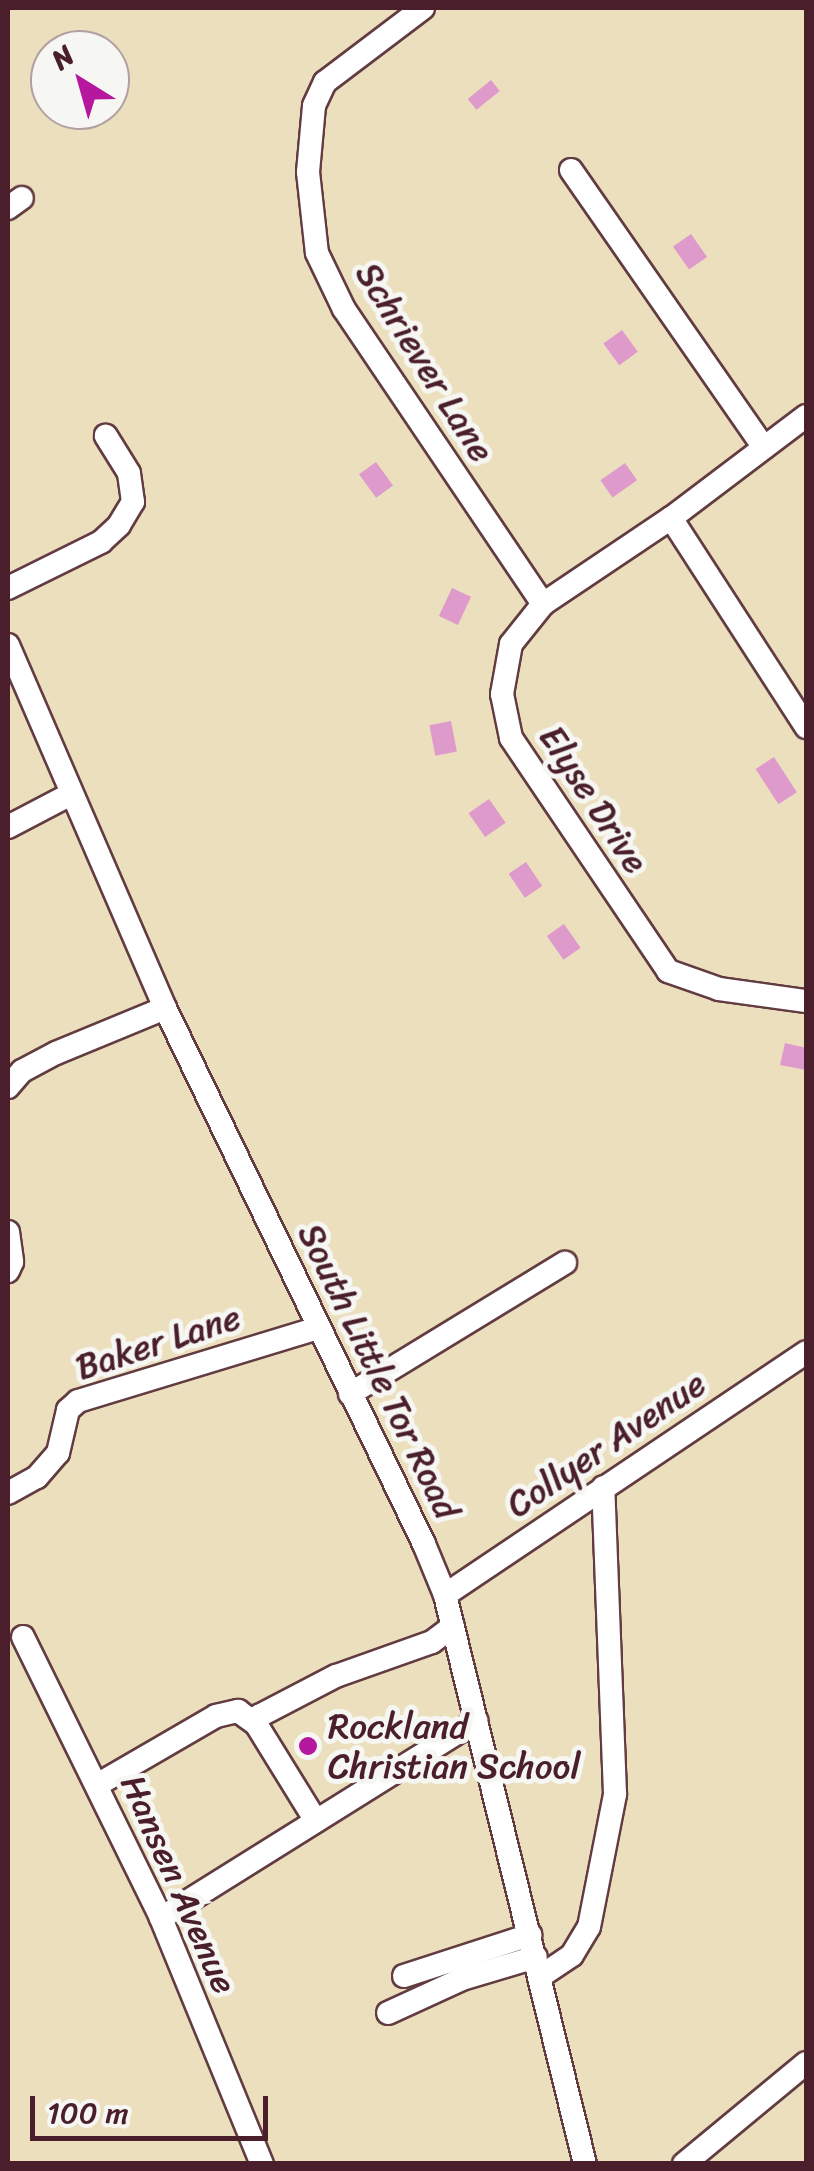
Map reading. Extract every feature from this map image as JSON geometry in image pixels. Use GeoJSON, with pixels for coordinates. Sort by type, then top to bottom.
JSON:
{"type":"FeatureCollection","features":[{"type":"Feature","properties":{"kind":"street","name":"Schriever Lane"},"geometry":{"type":"LineString","coordinates":[[423,8],[325,82],[314,106],[308,172],[318,253],[344,308],[542,604]]}},
{"type":"Feature","properties":{"kind":"street"},"geometry":{"type":"LineString","coordinates":[[571,170],[764,448]]}},
{"type":"Feature","properties":{"kind":"street","name":"Elyse Drive"},"geometry":{"type":"LineString","coordinates":[[806,416],[671,518],[542,604],[511,644],[502,694],[511,738],[632,923],[668,971],[719,989],[806,1001]]}},
{"type":"Feature","properties":{"kind":"street"},"geometry":{"type":"LineString","coordinates":[[8,588],[101,542],[119,525],[132,502],[129,474],[106,436]]}},
{"type":"Feature","properties":{"kind":"street"},"geometry":{"type":"LineString","coordinates":[[671,518],[806,727]]}},
{"type":"Feature","properties":{"kind":"street","name":"South Little Tor Road"},"geometry":{"type":"LineString","coordinates":[[8,644],[69,794],[165,1008],[445,1595],[585,2164]]}},
{"type":"Feature","properties":{"kind":"street"},"geometry":{"type":"LineString","coordinates":[[8,827],[69,794]]}},
{"type":"Feature","properties":{"kind":"street"},"geometry":{"type":"LineString","coordinates":[[8,1088],[22,1072],[56,1052],[165,1008]]}},
{"type":"Feature","properties":{"kind":"street"},"geometry":{"type":"LineString","coordinates":[[8,1232],[12,1262],[8,1270]]}},
{"type":"Feature","properties":{"kind":"street"},"geometry":{"type":"LineString","coordinates":[[350,1394],[565,1263]]}},
{"type":"Feature","properties":{"kind":"street","name":"Baker Lane"},"geometry":{"type":"LineString","coordinates":[[8,1493],[36,1476],[58,1454],[68,1410],[78,1401],[318,1328]]}},
{"type":"Feature","properties":{"kind":"street","name":"Collyer Avenue"},"geometry":{"type":"LineString","coordinates":[[445,1595],[806,1352]]}},
{"type":"Feature","properties":{"kind":"street"},"geometry":{"type":"LineString","coordinates":[[404,1976],[536,1956],[572,1955],[589,1927],[615,1794],[603,1487]]}},
{"type":"Feature","properties":{"kind":"street"},"geometry":{"type":"LineString","coordinates":[[256,1724],[258,1716],[336,1676],[408,1653],[452,1626]]}},
{"type":"Feature","properties":{"kind":"street","name":"Hansen Avenue"},"geometry":{"type":"LineString","coordinates":[[23,1637],[161,1918],[262,2164]]}},
{"type":"Feature","properties":{"kind":"street"},"geometry":{"type":"LineString","coordinates":[[97,1785],[216,1716],[238,1711],[256,1724],[316,1822]]}},
{"type":"Feature","properties":{"kind":"street"},"geometry":{"type":"LineString","coordinates":[[161,1918],[476,1721]]}},
{"type":"Feature","properties":{"kind":"street"},"geometry":{"type":"LineString","coordinates":[[388,2014],[462,1979],[536,1956]]}},
{"type":"Feature","properties":{"kind":"street"},"geometry":{"type":"LineString","coordinates":[[684,2164],[806,2062]]}},
{"type":"Feature","properties":{"kind":"building"},"geometry":{"type":"Polygon","coordinates":[[[491,80],[500,91],[476,110],[468,99],[491,80]]]}},
{"type":"Feature","properties":{"kind":"building"},"geometry":{"type":"Polygon","coordinates":[[[691,234],[707,257],[689,270],[673,247],[691,234]]]}},
{"type":"Feature","properties":{"kind":"building"},"geometry":{"type":"Polygon","coordinates":[[[622,330],[638,352],[619,365],[603,344],[622,330]]]}},
{"type":"Feature","properties":{"kind":"building"},"geometry":{"type":"Polygon","coordinates":[[[376,462],[393,485],[376,498],[359,474],[376,462]]]}},
{"type":"Feature","properties":{"kind":"building"},"geometry":{"type":"Polygon","coordinates":[[[625,463],[637,480],[612,497],[600,480],[625,463]]]}},
{"type":"Feature","properties":{"kind":"building"},"geometry":{"type":"Polygon","coordinates":[[[452,588],[471,597],[458,625],[439,616],[452,588]]]}},
{"type":"Feature","properties":{"kind":"building"},"geometry":{"type":"Polygon","coordinates":[[[451,721],[457,751],[435,756],[429,725],[451,721]]]}},
{"type":"Feature","properties":{"kind":"building"},"geometry":{"type":"Polygon","coordinates":[[[774,757],[797,792],[778,804],[756,769],[774,757]]]}},
{"type":"Feature","properties":{"kind":"building"},"geometry":{"type":"Polygon","coordinates":[[[489,799],[506,823],[485,837],[469,813],[489,799]]]}},
{"type":"Feature","properties":{"kind":"building"},"geometry":{"type":"Polygon","coordinates":[[[526,862],[542,886],[525,898],[509,874],[526,862]]]}},
{"type":"Feature","properties":{"kind":"building"},"geometry":{"type":"Polygon","coordinates":[[[564,924],[581,948],[563,960],[547,936],[564,924]]]}},
{"type":"Feature","properties":{"kind":"building"},"geometry":{"type":"Polygon","coordinates":[[[785,1043],[806,1048],[806,1070],[780,1065],[785,1043]]]}},
{"type":"Feature","properties":{"kind":"place","name":"Rockland Christian School"},"geometry":{"type":"Point","coordinates":[308,1746]}}]}
